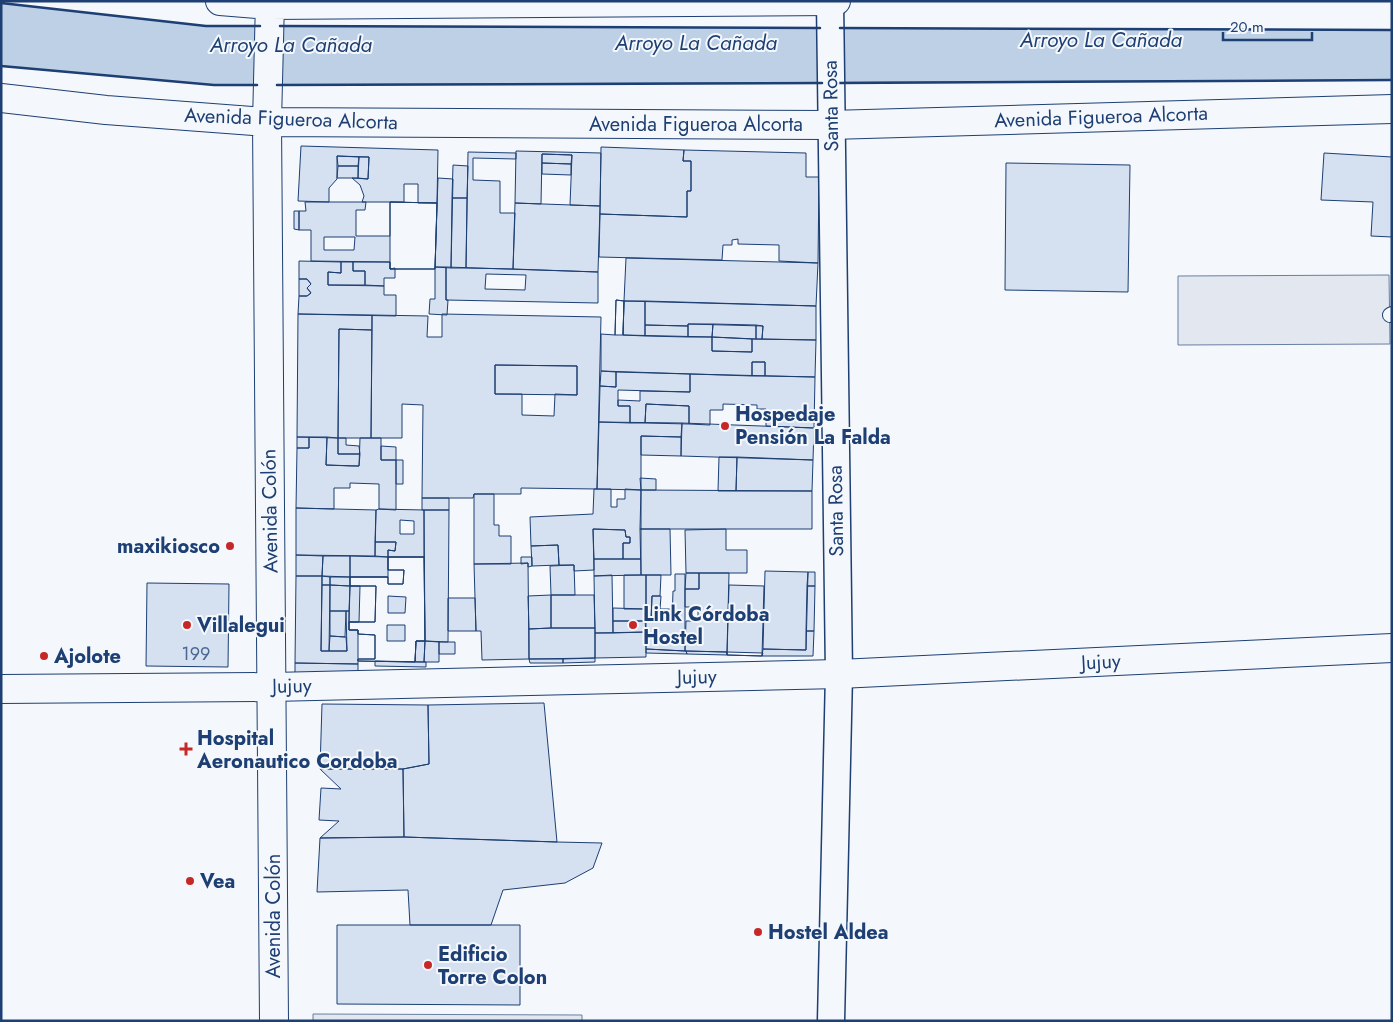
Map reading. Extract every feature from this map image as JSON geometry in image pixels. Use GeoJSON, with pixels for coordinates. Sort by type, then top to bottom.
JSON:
{"type":"FeatureCollection","features":[{"type":"Feature","properties":{"kind":"main road"},"geometry":{"type":"LineString","coordinates":[[220,1],[270,3],[836,1]]}},
{"type":"Feature","properties":{"kind":"main road","name":"Avenida Colón"},"geometry":{"type":"LineString","coordinates":[[270,3],[267,122],[274,1021]]}},
{"type":"Feature","properties":{"kind":"main road","name":"Avenida Figueroa Alcorta"},"geometry":{"type":"LineString","coordinates":[[1,98],[106,110],[267,122],[830,124],[1392,109]]}},
{"type":"Feature","properties":{"kind":"main road","name":"Jujuy"},"geometry":{"type":"LineString","coordinates":[[1,689],[272,687],[839,674],[1392,648]]}},
{"type":"Feature","properties":{"kind":"street","name":"Santa Rosa"},"geometry":{"type":"LineString","coordinates":[[830,1],[830,124],[839,674],[831,1021]]}},
{"type":"Feature","properties":{"kind":"shaded area"},"geometry":{"type":"Polygon","coordinates":[[[1389,275],[1390,344],[1178,345],[1178,276],[1389,275]]]}},
{"type":"Feature","properties":{"kind":"shaded area"},"geometry":{"type":"Polygon","coordinates":[[[313,1014],[582,1015],[582,1021],[313,1021],[313,1014]]]}},
{"type":"Feature","properties":{"kind":"water","name":"Arroyo La Cañada"},"geometry":{"type":"Polygon","coordinates":[[[1,3],[206,26],[1392,30],[1392,80],[214,85],[1,66],[1,3]]]}},
{"type":"Feature","properties":{"kind":"building"},"geometry":{"type":"Polygon","coordinates":[[[301,146],[438,150],[437,203],[418,203],[418,184],[404,184],[404,202],[362,202],[364,196],[360,185],[352,178],[368,179],[369,157],[337,156],[337,179],[329,188],[329,202],[298,201],[301,146]]]}},
{"type":"Feature","properties":{"kind":"building"},"geometry":{"type":"Polygon","coordinates":[[[601,147],[684,150],[683,161],[691,161],[691,191],[687,191],[687,217],[600,214],[601,147]]]}},
{"type":"Feature","properties":{"kind":"building"},"geometry":{"type":"Polygon","coordinates":[[[684,150],[806,153],[806,177],[819,177],[818,263],[779,261],[779,245],[738,244],[738,239],[732,240],[732,245],[723,245],[722,260],[599,257],[600,214],[687,217],[687,191],[691,191],[691,161],[683,161],[684,150]]]}},
{"type":"Feature","properties":{"kind":"building"},"geometry":{"type":"Polygon","coordinates":[[[516,151],[601,153],[600,206],[570,205],[572,155],[542,154],[541,204],[515,203],[516,151]]]}},
{"type":"Feature","properties":{"kind":"building"},"geometry":{"type":"Polygon","coordinates":[[[468,152],[516,153],[516,159],[473,158],[473,180],[500,181],[500,213],[515,213],[513,269],[466,268],[468,152]]]}},
{"type":"Feature","properties":{"kind":"building"},"geometry":{"type":"Polygon","coordinates":[[[1324,153],[1392,157],[1392,237],[1371,236],[1373,202],[1321,200],[1324,153]]]}},
{"type":"Feature","properties":{"kind":"building"},"geometry":{"type":"Polygon","coordinates":[[[542,154],[572,155],[571,164],[542,163],[542,154]]]}},
{"type":"Feature","properties":{"kind":"building"},"geometry":{"type":"Polygon","coordinates":[[[337,156],[359,157],[358,166],[338,166],[337,156]]]}},
{"type":"Feature","properties":{"kind":"building"},"geometry":{"type":"Polygon","coordinates":[[[359,157],[369,157],[368,179],[358,178],[359,157]]]}},
{"type":"Feature","properties":{"kind":"building"},"geometry":{"type":"Polygon","coordinates":[[[542,163],[571,164],[571,175],[542,174],[542,163]]]}},
{"type":"Feature","properties":{"kind":"building"},"geometry":{"type":"Polygon","coordinates":[[[1006,163],[1130,165],[1128,292],[1005,290],[1006,163]]]}},
{"type":"Feature","properties":{"kind":"building"},"geometry":{"type":"Polygon","coordinates":[[[453,165],[468,166],[467,198],[452,198],[453,165]]]}},
{"type":"Feature","properties":{"kind":"building"},"geometry":{"type":"Polygon","coordinates":[[[338,166],[358,166],[358,178],[337,178],[338,166]]]}},
{"type":"Feature","properties":{"kind":"building"},"geometry":{"type":"Polygon","coordinates":[[[438,178],[453,179],[451,268],[435,267],[438,178]]]}},
{"type":"Feature","properties":{"kind":"building"},"geometry":{"type":"Polygon","coordinates":[[[452,198],[467,198],[466,268],[451,268],[452,198]]]}},
{"type":"Feature","properties":{"kind":"building"},"geometry":{"type":"Polygon","coordinates":[[[305,202],[366,202],[365,210],[356,210],[356,236],[390,236],[390,202],[437,203],[435,269],[390,269],[390,262],[311,261],[311,230],[299,230],[299,211],[306,211],[305,202]],[[324,237],[324,250],[354,250],[355,237],[324,237]]]}},
{"type":"Feature","properties":{"kind":"building"},"geometry":{"type":"Polygon","coordinates":[[[390,202],[437,203],[435,269],[390,269],[390,202]]]}},
{"type":"Feature","properties":{"kind":"building"},"geometry":{"type":"Polygon","coordinates":[[[515,203],[600,206],[598,272],[513,269],[515,203]]]}},
{"type":"Feature","properties":{"kind":"building"},"geometry":{"type":"Polygon","coordinates":[[[294,211],[299,211],[299,230],[294,229],[294,211]]]}},
{"type":"Feature","properties":{"kind":"building"},"geometry":{"type":"Polygon","coordinates":[[[626,258],[818,263],[816,306],[624,301],[626,258]]]}},
{"type":"Feature","properties":{"kind":"building"},"geometry":{"type":"Polygon","coordinates":[[[299,261],[341,262],[341,273],[328,272],[328,285],[384,286],[384,295],[396,295],[396,316],[298,314],[299,296],[307,296],[311,293],[307,288],[311,284],[307,279],[299,279],[299,261]]]}},
{"type":"Feature","properties":{"kind":"building"},"geometry":{"type":"Polygon","coordinates":[[[341,262],[353,262],[353,271],[365,271],[365,285],[328,285],[328,272],[341,273],[341,262]]]}},
{"type":"Feature","properties":{"kind":"building"},"geometry":{"type":"Polygon","coordinates":[[[353,262],[390,262],[390,269],[395,268],[395,278],[384,278],[384,286],[365,285],[365,271],[353,271],[353,262]]]}},
{"type":"Feature","properties":{"kind":"building"},"geometry":{"type":"Polygon","coordinates":[[[435,267],[446,267],[447,315],[429,314],[430,299],[435,299],[435,267]]]}},
{"type":"Feature","properties":{"kind":"building"},"geometry":{"type":"Polygon","coordinates":[[[446,267],[598,272],[598,303],[446,300],[446,267]],[[486,274],[485,289],[525,290],[526,275],[486,274]]]}},
{"type":"Feature","properties":{"kind":"building"},"geometry":{"type":"Polygon","coordinates":[[[299,279],[307,279],[311,284],[307,288],[311,293],[307,296],[299,296],[299,279]]]}},
{"type":"Feature","properties":{"kind":"building"},"geometry":{"type":"Polygon","coordinates":[[[616,300],[624,301],[623,335],[615,335],[616,300]]]}},
{"type":"Feature","properties":{"kind":"building"},"geometry":{"type":"Polygon","coordinates":[[[616,300],[624,301],[623,335],[712,337],[712,351],[752,352],[752,339],[816,340],[815,377],[765,376],[765,362],[752,362],[752,376],[601,371],[601,334],[615,335],[616,300]]]}},
{"type":"Feature","properties":{"kind":"building"},"geometry":{"type":"Polygon","coordinates":[[[624,301],[645,301],[645,336],[623,335],[624,301]]]}},
{"type":"Feature","properties":{"kind":"building"},"geometry":{"type":"Polygon","coordinates":[[[645,301],[816,306],[816,340],[762,339],[763,326],[645,325],[645,301]]]}},
{"type":"Feature","properties":{"kind":"building"},"geometry":{"type":"Polygon","coordinates":[[[298,314],[372,315],[372,330],[339,329],[338,438],[297,437],[298,314]]]}},
{"type":"Feature","properties":{"kind":"building"},"geometry":{"type":"Polygon","coordinates":[[[442,314],[601,317],[597,489],[521,488],[521,494],[474,494],[473,498],[422,498],[423,405],[402,404],[402,438],[371,438],[372,315],[428,316],[427,337],[442,337],[442,314]],[[495,365],[495,394],[522,394],[522,415],[554,416],[555,394],[577,395],[577,366],[495,365]]]}},
{"type":"Feature","properties":{"kind":"building"},"geometry":{"type":"Polygon","coordinates":[[[688,324],[713,324],[712,337],[688,337],[688,324]]]}},
{"type":"Feature","properties":{"kind":"building"},"geometry":{"type":"Polygon","coordinates":[[[713,324],[756,325],[756,339],[712,337],[713,324]]]}},
{"type":"Feature","properties":{"kind":"building"},"geometry":{"type":"Polygon","coordinates":[[[645,325],[688,326],[688,337],[645,336],[645,325]]]}},
{"type":"Feature","properties":{"kind":"building"},"geometry":{"type":"Polygon","coordinates":[[[756,325],[763,326],[762,339],[756,339],[756,325]]]}},
{"type":"Feature","properties":{"kind":"building"},"geometry":{"type":"Polygon","coordinates":[[[339,329],[372,330],[371,438],[338,438],[339,329]]]}},
{"type":"Feature","properties":{"kind":"building"},"geometry":{"type":"Polygon","coordinates":[[[712,337],[752,339],[752,352],[712,351],[712,337]]]}},
{"type":"Feature","properties":{"kind":"building"},"geometry":{"type":"Polygon","coordinates":[[[752,362],[765,362],[765,376],[752,376],[752,362]]]}},
{"type":"Feature","properties":{"kind":"building"},"geometry":{"type":"Polygon","coordinates":[[[495,365],[577,366],[577,395],[495,394],[495,365]]]}},
{"type":"Feature","properties":{"kind":"building"},"geometry":{"type":"Polygon","coordinates":[[[601,371],[616,372],[616,387],[600,386],[601,371]]]}},
{"type":"Feature","properties":{"kind":"building"},"geometry":{"type":"Polygon","coordinates":[[[616,372],[690,374],[690,392],[618,390],[618,406],[630,406],[630,423],[599,422],[600,386],[616,387],[616,372]]]}},
{"type":"Feature","properties":{"kind":"building"},"geometry":{"type":"Polygon","coordinates":[[[690,374],[815,377],[814,428],[766,426],[766,409],[757,409],[757,405],[723,404],[723,410],[710,410],[710,425],[689,424],[689,406],[646,404],[645,423],[630,423],[630,406],[618,406],[618,400],[640,401],[640,391],[690,392],[690,374]]]}},
{"type":"Feature","properties":{"kind":"building"},"geometry":{"type":"Polygon","coordinates":[[[646,404],[689,406],[689,424],[645,423],[646,404]]]}},
{"type":"Feature","properties":{"kind":"building"},"geometry":{"type":"Polygon","coordinates":[[[599,422],[682,423],[681,437],[641,436],[641,490],[597,489],[599,422]]]}},
{"type":"Feature","properties":{"kind":"building"},"geometry":{"type":"Polygon","coordinates":[[[682,423],[814,428],[813,460],[681,456],[682,423]]]}},
{"type":"Feature","properties":{"kind":"building"},"geometry":{"type":"Polygon","coordinates":[[[641,436],[681,437],[681,456],[641,455],[641,436]]]}},
{"type":"Feature","properties":{"kind":"building"},"geometry":{"type":"Polygon","coordinates":[[[297,437],[309,437],[309,448],[297,448],[297,437]]]}},
{"type":"Feature","properties":{"kind":"building"},"geometry":{"type":"Polygon","coordinates":[[[309,437],[327,437],[326,465],[351,466],[359,466],[360,438],[381,438],[381,460],[396,460],[396,510],[379,509],[379,484],[350,483],[350,488],[334,488],[334,509],[296,508],[297,448],[309,448],[309,437]]]}},
{"type":"Feature","properties":{"kind":"building"},"geometry":{"type":"Polygon","coordinates":[[[327,437],[338,438],[338,454],[360,454],[359,466],[326,465],[327,437]]]}},
{"type":"Feature","properties":{"kind":"building"},"geometry":{"type":"Polygon","coordinates":[[[338,438],[346,438],[346,445],[359,446],[360,454],[338,454],[338,438]]]}},
{"type":"Feature","properties":{"kind":"building"},"geometry":{"type":"Polygon","coordinates":[[[381,446],[396,447],[396,460],[381,460],[381,446]]]}},
{"type":"Feature","properties":{"kind":"building"},"geometry":{"type":"Polygon","coordinates":[[[719,457],[737,457],[736,491],[718,491],[719,457]]]}},
{"type":"Feature","properties":{"kind":"building"},"geometry":{"type":"Polygon","coordinates":[[[737,457],[813,460],[812,491],[736,491],[737,457]]]}},
{"type":"Feature","properties":{"kind":"building"},"geometry":{"type":"Polygon","coordinates":[[[396,460],[403,460],[403,484],[396,484],[396,460]]]}},
{"type":"Feature","properties":{"kind":"building"},"geometry":{"type":"Polygon","coordinates":[[[640,478],[656,479],[656,490],[641,490],[640,478]]]}},
{"type":"Feature","properties":{"kind":"building"},"geometry":{"type":"Polygon","coordinates":[[[594,489],[611,489],[611,507],[617,507],[617,499],[625,499],[625,489],[641,490],[641,559],[623,559],[623,543],[630,543],[630,537],[626,537],[625,530],[593,529],[594,570],[574,571],[574,565],[559,565],[558,545],[531,546],[530,517],[593,514],[594,489]]]}},
{"type":"Feature","properties":{"kind":"building"},"geometry":{"type":"Polygon","coordinates":[[[641,490],[812,491],[812,529],[640,529],[641,490]]]}},
{"type":"Feature","properties":{"kind":"building"},"geometry":{"type":"Polygon","coordinates":[[[474,494],[494,494],[494,525],[499,525],[499,536],[511,536],[511,564],[474,564],[474,494]]]}},
{"type":"Feature","properties":{"kind":"building"},"geometry":{"type":"Polygon","coordinates":[[[422,498],[449,498],[449,510],[422,510],[422,498]]]}},
{"type":"Feature","properties":{"kind":"building"},"geometry":{"type":"Polygon","coordinates":[[[296,508],[376,510],[375,556],[296,555],[296,508]]]}},
{"type":"Feature","properties":{"kind":"building"},"geometry":{"type":"Polygon","coordinates":[[[376,510],[424,510],[424,557],[388,557],[388,550],[395,551],[396,542],[375,542],[376,510]],[[400,520],[400,534],[414,534],[414,521],[400,520]]]}},
{"type":"Feature","properties":{"kind":"building"},"geometry":{"type":"Polygon","coordinates":[[[424,510],[449,510],[448,642],[425,641],[424,510]]]}},
{"type":"Feature","properties":{"kind":"building"},"geometry":{"type":"Polygon","coordinates":[[[593,529],[625,530],[626,537],[630,537],[630,543],[623,543],[623,559],[594,559],[593,529]]]}},
{"type":"Feature","properties":{"kind":"building"},"geometry":{"type":"Polygon","coordinates":[[[640,529],[670,529],[671,575],[641,575],[640,529]]]}},
{"type":"Feature","properties":{"kind":"building"},"geometry":{"type":"Polygon","coordinates":[[[726,529],[726,550],[747,550],[747,573],[686,573],[685,530],[726,529]]]}},
{"type":"Feature","properties":{"kind":"building"},"geometry":{"type":"Polygon","coordinates":[[[375,542],[396,542],[395,551],[388,550],[388,557],[375,556],[375,542]]]}},
{"type":"Feature","properties":{"kind":"building"},"geometry":{"type":"Polygon","coordinates":[[[558,545],[559,565],[532,566],[531,546],[558,545]]]}},
{"type":"Feature","properties":{"kind":"building"},"geometry":{"type":"Polygon","coordinates":[[[296,555],[323,556],[322,576],[296,576],[296,555]]]}},
{"type":"Feature","properties":{"kind":"building"},"geometry":{"type":"Polygon","coordinates":[[[323,556],[350,556],[350,577],[322,576],[323,556]]]}},
{"type":"Feature","properties":{"kind":"building"},"geometry":{"type":"Polygon","coordinates":[[[350,556],[388,557],[388,577],[350,577],[350,556]]]}},
{"type":"Feature","properties":{"kind":"building"},"geometry":{"type":"Polygon","coordinates":[[[388,557],[424,557],[425,641],[416,641],[415,662],[358,661],[358,659],[375,659],[375,635],[358,634],[358,630],[349,630],[349,622],[375,622],[376,586],[350,586],[350,577],[388,577],[388,584],[403,584],[404,570],[388,570],[388,557]],[[388,596],[388,613],[405,613],[406,597],[388,596]],[[387,625],[387,641],[405,641],[405,625],[387,625]]]}},
{"type":"Feature","properties":{"kind":"building"},"geometry":{"type":"Polygon","coordinates":[[[388,557],[424,557],[425,641],[416,641],[415,662],[358,661],[358,659],[375,659],[375,635],[358,634],[358,630],[349,630],[349,622],[375,622],[376,586],[350,586],[350,577],[388,577],[388,584],[403,584],[404,570],[388,570],[388,557]]]}},
{"type":"Feature","properties":{"kind":"building"},"geometry":{"type":"Polygon","coordinates":[[[521,557],[532,557],[532,566],[528,567],[528,563],[521,564],[521,557]]]}},
{"type":"Feature","properties":{"kind":"building"},"geometry":{"type":"Polygon","coordinates":[[[594,559],[641,559],[641,575],[594,576],[594,559]]]}},
{"type":"Feature","properties":{"kind":"building"},"geometry":{"type":"Polygon","coordinates":[[[528,563],[529,659],[482,660],[481,631],[476,631],[474,564],[528,563]]]}},
{"type":"Feature","properties":{"kind":"building"},"geometry":{"type":"Polygon","coordinates":[[[574,565],[575,595],[551,595],[550,566],[574,565]]]}},
{"type":"Feature","properties":{"kind":"building"},"geometry":{"type":"Polygon","coordinates":[[[765,571],[808,572],[806,650],[763,649],[765,571]]]}},
{"type":"Feature","properties":{"kind":"building"},"geometry":{"type":"Polygon","coordinates":[[[808,572],[815,572],[815,586],[807,586],[808,572]]]}},
{"type":"Feature","properties":{"kind":"building"},"geometry":{"type":"Polygon","coordinates":[[[686,573],[699,573],[699,589],[685,589],[686,573]]]}},
{"type":"Feature","properties":{"kind":"building"},"geometry":{"type":"Polygon","coordinates":[[[699,573],[729,573],[727,652],[685,651],[686,621],[698,621],[698,607],[685,607],[685,589],[699,589],[699,573]]]}},
{"type":"Feature","properties":{"kind":"building"},"geometry":{"type":"Polygon","coordinates":[[[675,574],[685,574],[685,651],[646,649],[646,575],[661,575],[660,596],[652,596],[651,621],[672,622],[675,574]]]}},
{"type":"Feature","properties":{"kind":"building"},"geometry":{"type":"Polygon","coordinates":[[[612,575],[613,633],[595,633],[594,576],[612,575]]]}},
{"type":"Feature","properties":{"kind":"building"},"geometry":{"type":"Polygon","coordinates":[[[624,575],[646,575],[646,609],[624,609],[624,575]]]}},
{"type":"Feature","properties":{"kind":"building"},"geometry":{"type":"Polygon","coordinates":[[[296,576],[322,576],[321,651],[347,651],[346,611],[349,611],[349,630],[358,630],[358,664],[295,663],[296,576]]]}},
{"type":"Feature","properties":{"kind":"building"},"geometry":{"type":"Polygon","coordinates":[[[322,576],[330,577],[330,585],[322,585],[322,576]]]}},
{"type":"Feature","properties":{"kind":"building"},"geometry":{"type":"Polygon","coordinates":[[[330,577],[350,577],[350,586],[330,585],[330,577]]]}},
{"type":"Feature","properties":{"kind":"building","name":"Villalegui"},"geometry":{"type":"Polygon","coordinates":[[[147,583],[229,584],[228,667],[146,666],[147,583]]]}},
{"type":"Feature","properties":{"kind":"building"},"geometry":{"type":"Polygon","coordinates":[[[322,585],[330,585],[329,651],[321,651],[322,585]]]}},
{"type":"Feature","properties":{"kind":"building"},"geometry":{"type":"Polygon","coordinates":[[[330,585],[350,586],[349,611],[330,611],[330,585]]]}},
{"type":"Feature","properties":{"kind":"building"},"geometry":{"type":"Polygon","coordinates":[[[729,585],[764,586],[762,656],[727,655],[729,585]]]}},
{"type":"Feature","properties":{"kind":"building"},"geometry":{"type":"Polygon","coordinates":[[[350,586],[360,586],[359,622],[349,622],[350,586]]]}},
{"type":"Feature","properties":{"kind":"building"},"geometry":{"type":"Polygon","coordinates":[[[807,586],[815,586],[814,631],[806,631],[807,586]]]}},
{"type":"Feature","properties":{"kind":"building"},"geometry":{"type":"Polygon","coordinates":[[[551,595],[594,595],[595,628],[551,628],[551,595]]]}},
{"type":"Feature","properties":{"kind":"building"},"geometry":{"type":"Polygon","coordinates":[[[551,595],[551,628],[529,629],[528,596],[551,595]]]}},
{"type":"Feature","properties":{"kind":"building"},"geometry":{"type":"Polygon","coordinates":[[[652,596],[661,596],[660,609],[672,609],[672,622],[651,621],[652,596]]]}},
{"type":"Feature","properties":{"kind":"building"},"geometry":{"type":"Polygon","coordinates":[[[448,598],[475,598],[476,631],[448,631],[448,598]]]}},
{"type":"Feature","properties":{"kind":"building"},"geometry":{"type":"Polygon","coordinates":[[[613,608],[646,609],[645,621],[613,621],[613,608]]]}},
{"type":"Feature","properties":{"kind":"building"},"geometry":{"type":"Polygon","coordinates":[[[330,611],[346,611],[345,637],[330,636],[330,611]]]}},
{"type":"Feature","properties":{"kind":"building"},"geometry":{"type":"Polygon","coordinates":[[[613,621],[645,621],[646,632],[613,633],[613,621]]]}},
{"type":"Feature","properties":{"kind":"building"},"geometry":{"type":"Polygon","coordinates":[[[595,628],[595,658],[529,659],[529,629],[595,628]]]}},
{"type":"Feature","properties":{"kind":"building"},"geometry":{"type":"Polygon","coordinates":[[[806,631],[814,631],[813,656],[762,656],[763,649],[806,650],[806,631]]]}},
{"type":"Feature","properties":{"kind":"building"},"geometry":{"type":"Polygon","coordinates":[[[646,632],[646,657],[595,658],[595,633],[646,632]]]}},
{"type":"Feature","properties":{"kind":"building"},"geometry":{"type":"Polygon","coordinates":[[[330,636],[346,637],[347,651],[329,651],[330,636]]]}},
{"type":"Feature","properties":{"kind":"building"},"geometry":{"type":"Polygon","coordinates":[[[416,641],[425,641],[424,662],[415,662],[416,641]]]}},
{"type":"Feature","properties":{"kind":"building"},"geometry":{"type":"Polygon","coordinates":[[[425,641],[439,642],[439,662],[424,662],[425,641]]]}},
{"type":"Feature","properties":{"kind":"building"},"geometry":{"type":"Polygon","coordinates":[[[439,642],[455,642],[455,654],[439,654],[439,642]]]}},
{"type":"Feature","properties":{"kind":"building"},"geometry":{"type":"Polygon","coordinates":[[[646,649],[686,651],[687,654],[646,653],[646,649]]]}},
{"type":"Feature","properties":{"kind":"building"},"geometry":{"type":"Polygon","coordinates":[[[686,651],[727,652],[727,655],[687,654],[686,651]]]}},
{"type":"Feature","properties":{"kind":"building"},"geometry":{"type":"Polygon","coordinates":[[[727,652],[763,653],[762,656],[727,655],[727,652]]]}},
{"type":"Feature","properties":{"kind":"building"},"geometry":{"type":"Polygon","coordinates":[[[595,658],[595,662],[563,663],[563,659],[595,658]]]}},
{"type":"Feature","properties":{"kind":"building"},"geometry":{"type":"Polygon","coordinates":[[[529,659],[563,659],[563,663],[530,663],[529,659]]]}},
{"type":"Feature","properties":{"kind":"building"},"geometry":{"type":"Polygon","coordinates":[[[375,661],[426,662],[426,667],[375,666],[375,661]]]}},
{"type":"Feature","properties":{"kind":"building"},"geometry":{"type":"Polygon","coordinates":[[[295,663],[358,664],[358,673],[295,673],[295,663]]]}},
{"type":"Feature","properties":{"kind":"building"},"geometry":{"type":"Polygon","coordinates":[[[544,703],[557,842],[404,837],[403,769],[429,764],[428,705],[544,703]]]}},
{"type":"Feature","properties":{"kind":"building"},"geometry":{"type":"Polygon","coordinates":[[[322,704],[428,705],[429,764],[403,769],[320,769],[322,704]]]}},
{"type":"Feature","properties":{"kind":"building"},"geometry":{"type":"Polygon","coordinates":[[[320,769],[403,769],[404,837],[320,838],[339,821],[319,820],[321,788],[341,789],[320,769]]]}},
{"type":"Feature","properties":{"kind":"building"},"geometry":{"type":"Polygon","coordinates":[[[404,837],[602,843],[593,868],[565,883],[503,890],[491,925],[410,925],[408,890],[317,892],[320,838],[404,837]]]}},
{"type":"Feature","properties":{"kind":"building","name":"Edificio Torre Colon"},"geometry":{"type":"Polygon","coordinates":[[[337,925],[520,925],[520,1005],[337,1004],[337,925]]]}},
{"type":"Feature","properties":{"kind":"wall"},"geometry":{"type":"LineString","coordinates":[[1,3],[206,26],[260,26]]}},
{"type":"Feature","properties":{"kind":"wall"},"geometry":{"type":"LineString","coordinates":[[280,26],[820,28]]}},
{"type":"Feature","properties":{"kind":"wall"},"geometry":{"type":"LineString","coordinates":[[840,28],[1392,30]]}},
{"type":"Feature","properties":{"kind":"wall"},"geometry":{"type":"LineString","coordinates":[[1,66],[214,85],[257,85]]}},
{"type":"Feature","properties":{"kind":"wall"},"geometry":{"type":"LineString","coordinates":[[839,83],[1392,80]]}},
{"type":"Feature","properties":{"kind":"wall"},"geometry":{"type":"LineString","coordinates":[[277,85],[822,83]]}},
{"type":"Feature","properties":{"kind":"place","name":"Hospedaje Pensión La Falda"},"geometry":{"type":"Point","coordinates":[725,426]}},
{"type":"Feature","properties":{"kind":"place","name":"maxikiosco"},"geometry":{"type":"Point","coordinates":[230,546]}},
{"type":"Feature","properties":{"kind":"place","name":"Villalegui"},"geometry":{"type":"Point","coordinates":[187,625]}},
{"type":"Feature","properties":{"kind":"place","name":"Link Córdoba Hostel"},"geometry":{"type":"Point","coordinates":[633,625]}},
{"type":"Feature","properties":{"kind":"place","name":"Ajolote"},"geometry":{"type":"Point","coordinates":[44,656]}},
{"type":"Feature","properties":{"kind":"place","name":"Hospital Aeronautico Cordoba"},"geometry":{"type":"Point","coordinates":[186,749]}},
{"type":"Feature","properties":{"kind":"place","name":"Vea"},"geometry":{"type":"Point","coordinates":[190,881]}},
{"type":"Feature","properties":{"kind":"place","name":"Hostel Aldea"},"geometry":{"type":"Point","coordinates":[758,932]}},
{"type":"Feature","properties":{"kind":"place","name":"Edificio Torre Colon"},"geometry":{"type":"Point","coordinates":[428,965]}}]}
